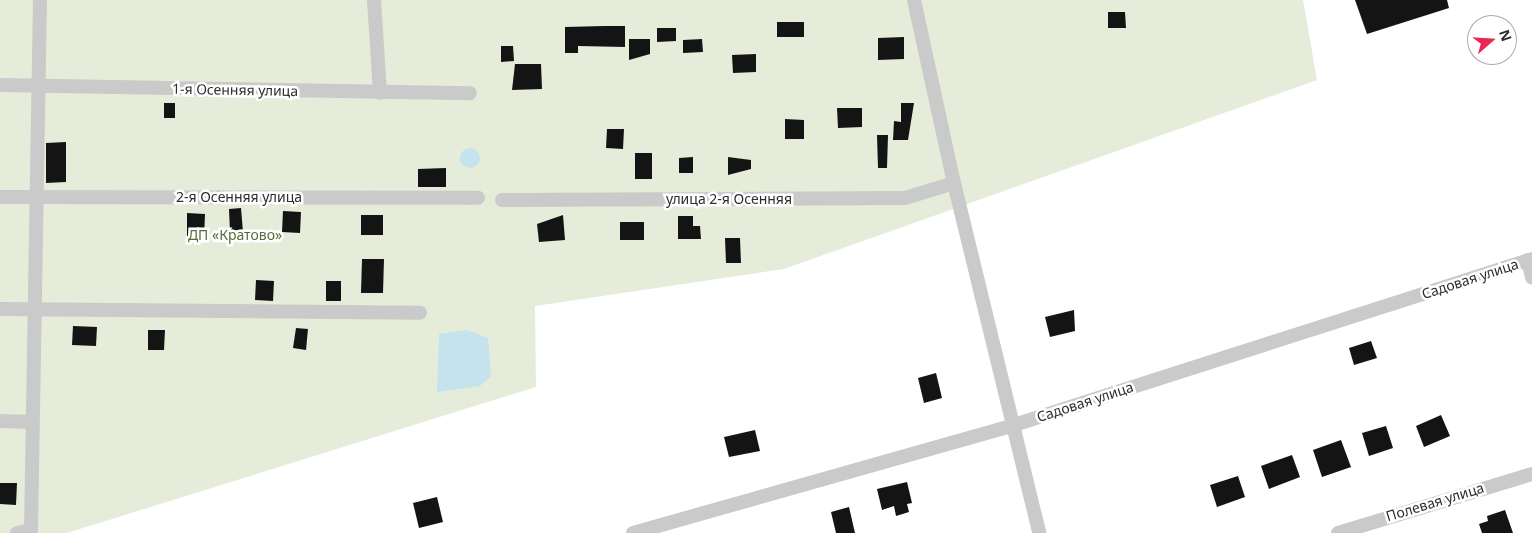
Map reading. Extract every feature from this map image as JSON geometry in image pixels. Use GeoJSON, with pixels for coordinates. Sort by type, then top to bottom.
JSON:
{"type":"FeatureCollection","features":[{"type":"Feature","properties":{"kind":"street"},"geometry":{"type":"LineString","coordinates":[[24,531],[32,422],[36,86],[40,0]]}},
{"type":"Feature","properties":{"kind":"street"},"geometry":{"type":"LineString","coordinates":[[374,0],[380,93]]}},
{"type":"Feature","properties":{"kind":"street"},"geometry":{"type":"LineString","coordinates":[[914,0],[954,184],[1011,426],[1039,533]]}},
{"type":"Feature","properties":{"kind":"street","name":"1-я Осенняя улица"},"geometry":{"type":"LineString","coordinates":[[0,85],[380,93],[470,93]]}},
{"type":"Feature","properties":{"kind":"street","name":"улица 2-я Осенняя"},"geometry":{"type":"LineString","coordinates":[[502,200],[905,198],[954,184]]}},
{"type":"Feature","properties":{"kind":"street","name":"2-я Осенняя улица"},"geometry":{"type":"LineString","coordinates":[[0,196],[478,198]]}},
{"type":"Feature","properties":{"kind":"street"},"geometry":{"type":"LineString","coordinates":[[1530,260],[1532,278]]}},
{"type":"Feature","properties":{"kind":"street","name":"Садовая улица"},"geometry":{"type":"LineString","coordinates":[[633,533],[1011,426],[1530,260]]}},
{"type":"Feature","properties":{"kind":"street"},"geometry":{"type":"LineString","coordinates":[[0,309],[420,312]]}},
{"type":"Feature","properties":{"kind":"street"},"geometry":{"type":"LineString","coordinates":[[0,421],[32,422]]}},
{"type":"Feature","properties":{"kind":"street","name":"Полевая улица"},"geometry":{"type":"LineString","coordinates":[[1338,533],[1532,474]]}},
{"type":"Feature","properties":{"kind":"green space","name":"ДП «Кратово»"},"geometry":{"type":"Polygon","coordinates":[[[0,0],[1303,0],[1317,80],[784,269],[535,306],[536,387],[67,533],[0,533],[0,0]]]}},
{"type":"Feature","properties":{"kind":"water"},"geometry":{"type":"Polygon","coordinates":[[[470,148],[477,151],[480,158],[477,165],[470,168],[463,165],[460,158],[463,151],[470,148]]]}},
{"type":"Feature","properties":{"kind":"water"},"geometry":{"type":"Polygon","coordinates":[[[467,330],[488,338],[491,376],[480,386],[437,392],[439,334],[467,330]]]}},
{"type":"Feature","properties":{"kind":"building"},"geometry":{"type":"Polygon","coordinates":[[[1355,0],[1447,0],[1449,8],[1367,34],[1355,0]]]}},
{"type":"Feature","properties":{"kind":"building"},"geometry":{"type":"Polygon","coordinates":[[[1108,12],[1125,12],[1126,28],[1108,28],[1108,12]]]}},
{"type":"Feature","properties":{"kind":"building"},"geometry":{"type":"Polygon","coordinates":[[[777,22],[804,22],[804,37],[777,37],[777,22]]]}},
{"type":"Feature","properties":{"kind":"building"},"geometry":{"type":"Polygon","coordinates":[[[625,26],[625,47],[578,46],[578,53],[565,53],[565,27],[625,26]]]}},
{"type":"Feature","properties":{"kind":"building"},"geometry":{"type":"Polygon","coordinates":[[[657,28],[676,28],[676,41],[657,42],[657,28]]]}},
{"type":"Feature","properties":{"kind":"building"},"geometry":{"type":"Polygon","coordinates":[[[904,37],[904,59],[878,60],[878,38],[904,37]]]}},
{"type":"Feature","properties":{"kind":"building"},"geometry":{"type":"Polygon","coordinates":[[[629,39],[650,39],[650,54],[629,60],[629,39]]]}},
{"type":"Feature","properties":{"kind":"building"},"geometry":{"type":"Polygon","coordinates":[[[702,39],[703,52],[683,53],[683,40],[702,39]]]}},
{"type":"Feature","properties":{"kind":"building"},"geometry":{"type":"Polygon","coordinates":[[[501,46],[513,46],[514,61],[501,62],[501,46]]]}},
{"type":"Feature","properties":{"kind":"building"},"geometry":{"type":"Polygon","coordinates":[[[756,54],[756,72],[733,73],[732,55],[756,54]]]}},
{"type":"Feature","properties":{"kind":"building"},"geometry":{"type":"Polygon","coordinates":[[[515,64],[541,64],[542,89],[512,90],[515,64]]]}},
{"type":"Feature","properties":{"kind":"building"},"geometry":{"type":"Polygon","coordinates":[[[164,103],[175,103],[175,118],[164,118],[164,103]]]}},
{"type":"Feature","properties":{"kind":"building"},"geometry":{"type":"Polygon","coordinates":[[[901,103],[914,103],[908,140],[893,140],[894,121],[901,122],[901,103]]]}},
{"type":"Feature","properties":{"kind":"building"},"geometry":{"type":"Polygon","coordinates":[[[837,108],[862,108],[862,127],[838,128],[837,108]]]}},
{"type":"Feature","properties":{"kind":"building"},"geometry":{"type":"Polygon","coordinates":[[[785,119],[804,120],[804,139],[785,139],[785,119]]]}},
{"type":"Feature","properties":{"kind":"building"},"geometry":{"type":"Polygon","coordinates":[[[607,129],[624,129],[623,149],[606,148],[607,129]]]}},
{"type":"Feature","properties":{"kind":"building"},"geometry":{"type":"Polygon","coordinates":[[[877,135],[888,135],[887,168],[878,168],[877,135]]]}},
{"type":"Feature","properties":{"kind":"building"},"geometry":{"type":"Polygon","coordinates":[[[66,142],[66,182],[46,183],[46,143],[66,142]]]}},
{"type":"Feature","properties":{"kind":"building"},"geometry":{"type":"Polygon","coordinates":[[[635,153],[652,153],[652,179],[635,179],[635,153]]]}},
{"type":"Feature","properties":{"kind":"building"},"geometry":{"type":"Polygon","coordinates":[[[693,157],[693,173],[679,173],[679,158],[693,157]]]}},
{"type":"Feature","properties":{"kind":"building"},"geometry":{"type":"Polygon","coordinates":[[[728,157],[751,160],[751,169],[728,175],[728,157]]]}},
{"type":"Feature","properties":{"kind":"building"},"geometry":{"type":"Polygon","coordinates":[[[446,168],[446,187],[418,187],[418,169],[446,168]]]}},
{"type":"Feature","properties":{"kind":"building"},"geometry":{"type":"Polygon","coordinates":[[[241,208],[243,232],[230,232],[229,209],[241,208]]]}},
{"type":"Feature","properties":{"kind":"building"},"geometry":{"type":"Polygon","coordinates":[[[283,211],[301,212],[300,233],[282,232],[283,211]]]}},
{"type":"Feature","properties":{"kind":"building"},"geometry":{"type":"Polygon","coordinates":[[[187,213],[205,214],[204,238],[187,237],[187,213]]]}},
{"type":"Feature","properties":{"kind":"building"},"geometry":{"type":"Polygon","coordinates":[[[361,215],[383,215],[383,235],[361,235],[361,215]]]}},
{"type":"Feature","properties":{"kind":"building"},"geometry":{"type":"Polygon","coordinates":[[[563,215],[565,240],[539,242],[537,224],[563,215]]]}},
{"type":"Feature","properties":{"kind":"building"},"geometry":{"type":"Polygon","coordinates":[[[678,216],[693,216],[693,226],[700,226],[701,239],[678,239],[678,216]]]}},
{"type":"Feature","properties":{"kind":"building"},"geometry":{"type":"Polygon","coordinates":[[[620,222],[644,222],[644,240],[620,240],[620,222]]]}},
{"type":"Feature","properties":{"kind":"building"},"geometry":{"type":"Polygon","coordinates":[[[725,238],[740,238],[741,263],[726,263],[725,238]]]}},
{"type":"Feature","properties":{"kind":"building"},"geometry":{"type":"Polygon","coordinates":[[[362,259],[384,259],[383,293],[361,293],[362,259]]]}},
{"type":"Feature","properties":{"kind":"building"},"geometry":{"type":"Polygon","coordinates":[[[256,280],[274,281],[273,301],[255,300],[256,280]]]}},
{"type":"Feature","properties":{"kind":"building"},"geometry":{"type":"Polygon","coordinates":[[[326,281],[341,281],[341,301],[326,301],[326,281]]]}},
{"type":"Feature","properties":{"kind":"building"},"geometry":{"type":"Polygon","coordinates":[[[1074,310],[1075,331],[1050,337],[1045,317],[1074,310]]]}},
{"type":"Feature","properties":{"kind":"building"},"geometry":{"type":"Polygon","coordinates":[[[73,326],[97,327],[96,346],[72,345],[73,326]]]}},
{"type":"Feature","properties":{"kind":"building"},"geometry":{"type":"Polygon","coordinates":[[[296,328],[308,329],[306,350],[293,348],[296,328]]]}},
{"type":"Feature","properties":{"kind":"building"},"geometry":{"type":"Polygon","coordinates":[[[148,330],[165,330],[164,350],[148,350],[148,330]]]}},
{"type":"Feature","properties":{"kind":"building"},"geometry":{"type":"Polygon","coordinates":[[[1371,341],[1377,358],[1354,365],[1349,348],[1371,341]]]}},
{"type":"Feature","properties":{"kind":"building"},"geometry":{"type":"Polygon","coordinates":[[[936,373],[942,398],[924,403],[918,378],[936,373]]]}},
{"type":"Feature","properties":{"kind":"building"},"geometry":{"type":"Polygon","coordinates":[[[1441,415],[1450,436],[1424,447],[1416,426],[1441,415]]]}},
{"type":"Feature","properties":{"kind":"building"},"geometry":{"type":"Polygon","coordinates":[[[1386,426],[1393,448],[1369,456],[1362,433],[1386,426]]]}},
{"type":"Feature","properties":{"kind":"building"},"geometry":{"type":"Polygon","coordinates":[[[755,430],[760,451],[729,457],[724,437],[755,430]]]}},
{"type":"Feature","properties":{"kind":"building"},"geometry":{"type":"Polygon","coordinates":[[[1341,440],[1351,467],[1322,477],[1313,450],[1341,440]]]}},
{"type":"Feature","properties":{"kind":"building"},"geometry":{"type":"Polygon","coordinates":[[[1292,455],[1300,477],[1269,489],[1261,466],[1292,455]]]}},
{"type":"Feature","properties":{"kind":"building"},"geometry":{"type":"Polygon","coordinates":[[[1238,476],[1245,497],[1217,507],[1210,485],[1238,476]]]}},
{"type":"Feature","properties":{"kind":"building"},"geometry":{"type":"Polygon","coordinates":[[[907,482],[912,503],[907,504],[909,512],[896,516],[894,506],[882,510],[877,489],[907,482]]]}},
{"type":"Feature","properties":{"kind":"building"},"geometry":{"type":"Polygon","coordinates":[[[0,483],[17,483],[16,505],[0,504],[0,483]]]}},
{"type":"Feature","properties":{"kind":"building"},"geometry":{"type":"Polygon","coordinates":[[[437,497],[443,522],[419,528],[413,503],[437,497]]]}},
{"type":"Feature","properties":{"kind":"building"},"geometry":{"type":"Polygon","coordinates":[[[849,507],[855,533],[836,533],[831,512],[849,507]]]}},
{"type":"Feature","properties":{"kind":"building"},"geometry":{"type":"Polygon","coordinates":[[[1505,510],[1513,533],[1482,533],[1479,524],[1488,521],[1487,516],[1505,510]]]}}]}
